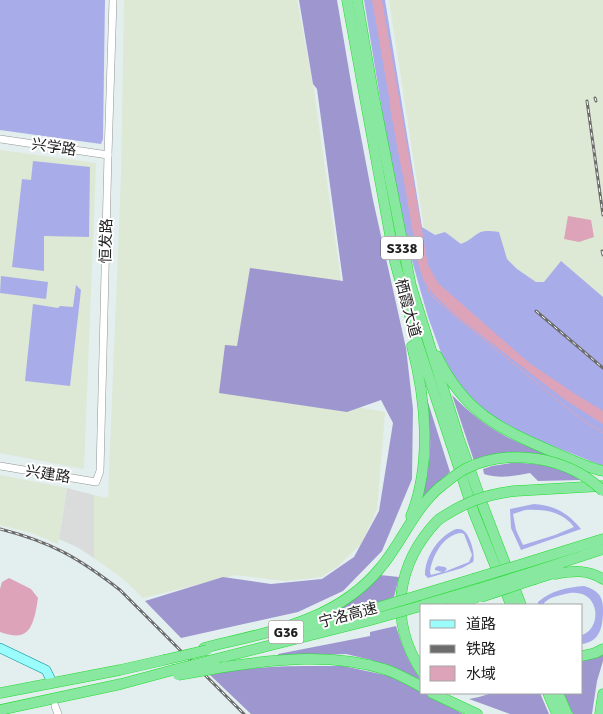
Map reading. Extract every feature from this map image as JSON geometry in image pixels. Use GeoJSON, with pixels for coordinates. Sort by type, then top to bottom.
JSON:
{"type":"FeatureCollection","features":[{"type":"Feature","properties":{"kind":"highway","name":"栖霞大道"},"geometry":{"type":"LineString","coordinates":[[347,0],[395,262],[416,338],[471,488]]}},
{"type":"Feature","properties":{"kind":"highway","name":"栖霞大道"},"geometry":{"type":"LineString","coordinates":[[357,0],[398,226],[417,310],[471,488],[474,513],[510,604]]}},
{"type":"Feature","properties":{"kind":"highway"},"geometry":{"type":"LineString","coordinates":[[398,226],[436,354],[450,380],[464,398],[484,417],[507,431],[603,471]]}},
{"type":"Feature","properties":{"kind":"highway"},"geometry":{"type":"LineString","coordinates":[[395,262],[416,361],[424,440],[421,481],[414,508],[399,542]]}},
{"type":"Feature","properties":{"kind":"highway"},"geometry":{"type":"LineString","coordinates":[[205,649],[305,621],[325,613],[351,596],[380,568],[426,502],[440,487],[464,470],[492,460],[525,458],[546,460],[569,468],[588,479],[603,491]]}},
{"type":"Feature","properties":{"kind":"highway"},"geometry":{"type":"LineString","coordinates":[[420,668],[409,649],[403,632],[401,590],[408,563],[417,545],[438,520],[454,509],[491,494],[603,486]]}},
{"type":"Feature","properties":{"kind":"highway"},"geometry":{"type":"LineString","coordinates":[[471,488],[503,547],[522,604]]}},
{"type":"Feature","properties":{"kind":"highway"},"geometry":{"type":"LineString","coordinates":[[474,513],[486,557],[506,604]]}},
{"type":"Feature","properties":{"kind":"highway","name":"宁洛高速"},"geometry":{"type":"LineString","coordinates":[[532,571],[603,539]]}},
{"type":"Feature","properties":{"kind":"highway","name":"宁洛高速"},"geometry":{"type":"LineString","coordinates":[[0,693],[120,670],[205,649],[275,635],[366,611],[421,603],[477,591],[532,571],[603,549]]}},
{"type":"Feature","properties":{"kind":"highway"},"geometry":{"type":"LineString","coordinates":[[446,604],[532,571],[603,556]]}},
{"type":"Feature","properties":{"kind":"highway"},"geometry":{"type":"LineString","coordinates":[[532,571],[588,572],[603,579]]}},
{"type":"Feature","properties":{"kind":"highway"},"geometry":{"type":"LineString","coordinates":[[459,604],[477,591]]}},
{"type":"Feature","properties":{"kind":"highway","name":"宁洛高速"},"geometry":{"type":"LineString","coordinates":[[0,710],[176,672],[216,660],[368,623],[421,603]]}},
{"type":"Feature","properties":{"kind":"highway"},"geometry":{"type":"LineString","coordinates":[[368,623],[420,611]]}},
{"type":"Feature","properties":{"kind":"highway"},"geometry":{"type":"LineString","coordinates":[[583,656],[603,649]]}},
{"type":"Feature","properties":{"kind":"highway"},"geometry":{"type":"LineString","coordinates":[[176,672],[298,659],[340,660],[383,669],[420,686]]}},
{"type":"Feature","properties":{"kind":"highway"},"geometry":{"type":"LineString","coordinates":[[434,694],[478,714]]}},
{"type":"Feature","properties":{"kind":"highway"},"geometry":{"type":"LineString","coordinates":[[443,694],[465,709]]}},
{"type":"Feature","properties":{"kind":"highway"},"geometry":{"type":"LineString","coordinates":[[548,694],[557,714]]}},
{"type":"Feature","properties":{"kind":"highway"},"geometry":{"type":"LineString","coordinates":[[558,694],[567,714]]}},
{"type":"Feature","properties":{"kind":"highway"},"geometry":{"type":"LineString","coordinates":[[600,714],[603,694]]}},
{"type":"Feature","properties":{"kind":"main road"},"geometry":{"type":"LineString","coordinates":[[0,648],[46,670],[51,680]]}},
{"type":"Feature","properties":{"kind":"street","name":"恒发路"},"geometry":{"type":"LineString","coordinates":[[96,482],[100,471],[103,387],[113,0]]}},
{"type":"Feature","properties":{"kind":"street","name":"兴学路"},"geometry":{"type":"LineString","coordinates":[[0,139],[108,154]]}},
{"type":"Feature","properties":{"kind":"street","name":"兴建路"},"geometry":{"type":"LineString","coordinates":[[0,466],[96,482]]}},
{"type":"Feature","properties":{"kind":"street"},"geometry":{"type":"LineString","coordinates":[[55,706],[58,714]]}},
{"type":"Feature","properties":{"kind":"shaded area"},"geometry":{"type":"Polygon","coordinates":[[[0,0],[105,0],[103,139],[101,144],[0,130],[0,0]]]}},
{"type":"Feature","properties":{"kind":"shaded area"},"geometry":{"type":"Polygon","coordinates":[[[124,0],[297,0],[314,91],[355,379],[352,406],[385,412],[377,509],[362,543],[337,567],[321,577],[286,581],[236,575],[143,598],[122,578],[94,558],[94,495],[108,498],[121,178],[124,0]]]}},
{"type":"Feature","properties":{"kind":"shaded area"},"geometry":{"type":"Polygon","coordinates":[[[299,0],[337,0],[373,200],[406,348],[413,409],[412,479],[382,551],[343,591],[298,612],[181,638],[145,601],[223,577],[271,584],[322,579],[354,557],[379,511],[393,423],[381,400],[347,412],[219,393],[225,345],[237,346],[250,268],[343,281],[317,89],[313,84],[299,0]]]}},
{"type":"Feature","properties":{"kind":"shaded area"},"geometry":{"type":"Polygon","coordinates":[[[364,0],[385,0],[422,227],[435,235],[445,232],[461,244],[481,232],[499,232],[507,259],[517,269],[536,282],[544,282],[561,261],[603,297],[603,466],[530,437],[488,414],[460,388],[444,361],[428,317],[399,215],[364,0]]]}},
{"type":"Feature","properties":{"kind":"shaded area"},"geometry":{"type":"Polygon","coordinates":[[[389,0],[603,0],[603,379],[424,228],[389,0]]]}},
{"type":"Feature","properties":{"kind":"shaded area"},"geometry":{"type":"Polygon","coordinates":[[[0,150],[96,163],[84,469],[0,453],[0,150]]]}},
{"type":"Feature","properties":{"kind":"shaded area"},"geometry":{"type":"Polygon","coordinates":[[[33,161],[90,167],[89,237],[44,236],[44,271],[12,267],[22,179],[31,180],[33,161]]]}},
{"type":"Feature","properties":{"kind":"shaded area"},"geometry":{"type":"Polygon","coordinates":[[[1,276],[48,282],[46,299],[0,293],[1,276]]]}},
{"type":"Feature","properties":{"kind":"shaded area"},"geometry":{"type":"Polygon","coordinates":[[[76,285],[81,290],[70,386],[25,381],[33,304],[58,308],[60,306],[73,307],[76,285]]]}},
{"type":"Feature","properties":{"kind":"shaded area"},"geometry":{"type":"Polygon","coordinates":[[[452,395],[486,425],[522,444],[551,455],[519,454],[474,461],[452,395]]]}},
{"type":"Feature","properties":{"kind":"shaded area"},"geometry":{"type":"Polygon","coordinates":[[[426,396],[450,472],[419,500],[427,473],[430,449],[429,426],[424,398],[426,396]]]}},
{"type":"Feature","properties":{"kind":"shaded area"},"geometry":{"type":"Polygon","coordinates":[[[511,463],[538,464],[556,468],[580,480],[538,481],[530,473],[501,477],[484,474],[483,469],[511,463]]]}},
{"type":"Feature","properties":{"kind":"shaded area"},"geometry":{"type":"Polygon","coordinates":[[[0,475],[67,488],[58,544],[32,533],[0,525],[0,475]]]}},
{"type":"Feature","properties":{"kind":"shaded area"},"geometry":{"type":"Polygon","coordinates":[[[67,488],[94,495],[94,558],[77,547],[59,539],[67,488]]]}},
{"type":"Feature","properties":{"kind":"shaded area"},"geometry":{"type":"Polygon","coordinates":[[[534,504],[548,506],[566,514],[581,529],[521,550],[511,528],[510,509],[534,504]],[[532,510],[513,514],[516,530],[523,545],[574,527],[558,514],[532,510]]]}},
{"type":"Feature","properties":{"kind":"shaded area"},"geometry":{"type":"Polygon","coordinates":[[[459,529],[466,533],[473,551],[473,562],[462,568],[428,578],[425,575],[430,554],[444,536],[459,529]],[[464,534],[455,535],[444,542],[433,559],[431,575],[442,572],[435,570],[438,566],[447,569],[444,572],[469,562],[472,555],[464,534]]]}},
{"type":"Feature","properties":{"kind":"shaded area"},"geometry":{"type":"Polygon","coordinates":[[[380,575],[399,577],[394,597],[338,614],[338,609],[380,575]]]}},
{"type":"Feature","properties":{"kind":"shaded area"},"geometry":{"type":"Polygon","coordinates":[[[584,586],[591,588],[602,600],[603,617],[601,628],[597,637],[588,643],[583,644],[583,634],[589,631],[593,625],[595,609],[592,601],[586,596],[577,593],[565,594],[549,599],[544,604],[538,604],[548,595],[572,587],[584,586]]]}},
{"type":"Feature","properties":{"kind":"shaded area"},"geometry":{"type":"Polygon","coordinates":[[[396,626],[406,654],[420,680],[371,660],[346,654],[279,657],[278,654],[370,636],[370,632],[396,626]]]}},
{"type":"Feature","properties":{"kind":"shaded area"},"geometry":{"type":"Polygon","coordinates":[[[603,655],[592,714],[573,714],[563,694],[583,694],[583,661],[603,655]]]}},
{"type":"Feature","properties":{"kind":"shaded area"},"geometry":{"type":"Polygon","coordinates":[[[343,666],[390,676],[420,691],[420,694],[426,694],[463,714],[251,714],[210,675],[243,669],[343,666]]]}},
{"type":"Feature","properties":{"kind":"shaded area"},"geometry":{"type":"Polygon","coordinates":[[[489,694],[540,694],[549,714],[510,714],[469,699],[489,694]]]}},
{"type":"Feature","properties":{"kind":"water"},"geometry":{"type":"Polygon","coordinates":[[[372,0],[382,0],[428,265],[438,283],[528,362],[603,411],[603,424],[564,399],[459,318],[434,295],[424,281],[419,267],[372,0]]]}},
{"type":"Feature","properties":{"kind":"water"},"geometry":{"type":"Polygon","coordinates":[[[568,216],[591,220],[594,237],[579,242],[564,239],[568,216]]]}},
{"type":"Feature","properties":{"kind":"water"},"geometry":{"type":"Polygon","coordinates":[[[9,578],[31,589],[38,598],[32,625],[22,635],[0,632],[0,589],[2,582],[9,578]]]}},
{"type":"Feature","properties":{"kind":"waterway"},"geometry":{"type":"LineString","coordinates":[[390,105],[402,170]]}},
{"type":"Feature","properties":{"kind":"waterway"},"geometry":{"type":"LineString","coordinates":[[427,284],[429,293],[437,301],[581,419],[603,433]]}},
{"type":"Feature","properties":{"kind":"railway"},"geometry":{"type":"LineString","coordinates":[[587,101],[603,215]]}},
{"type":"Feature","properties":{"kind":"railway"},"geometry":{"type":"LineString","coordinates":[[602,251],[603,255]]}},
{"type":"Feature","properties":{"kind":"railway"},"geometry":{"type":"LineString","coordinates":[[536,311],[603,368]]}},
{"type":"Feature","properties":{"kind":"railway"},"geometry":{"type":"LineString","coordinates":[[0,529],[64,552],[120,590],[244,714]]}}]}
